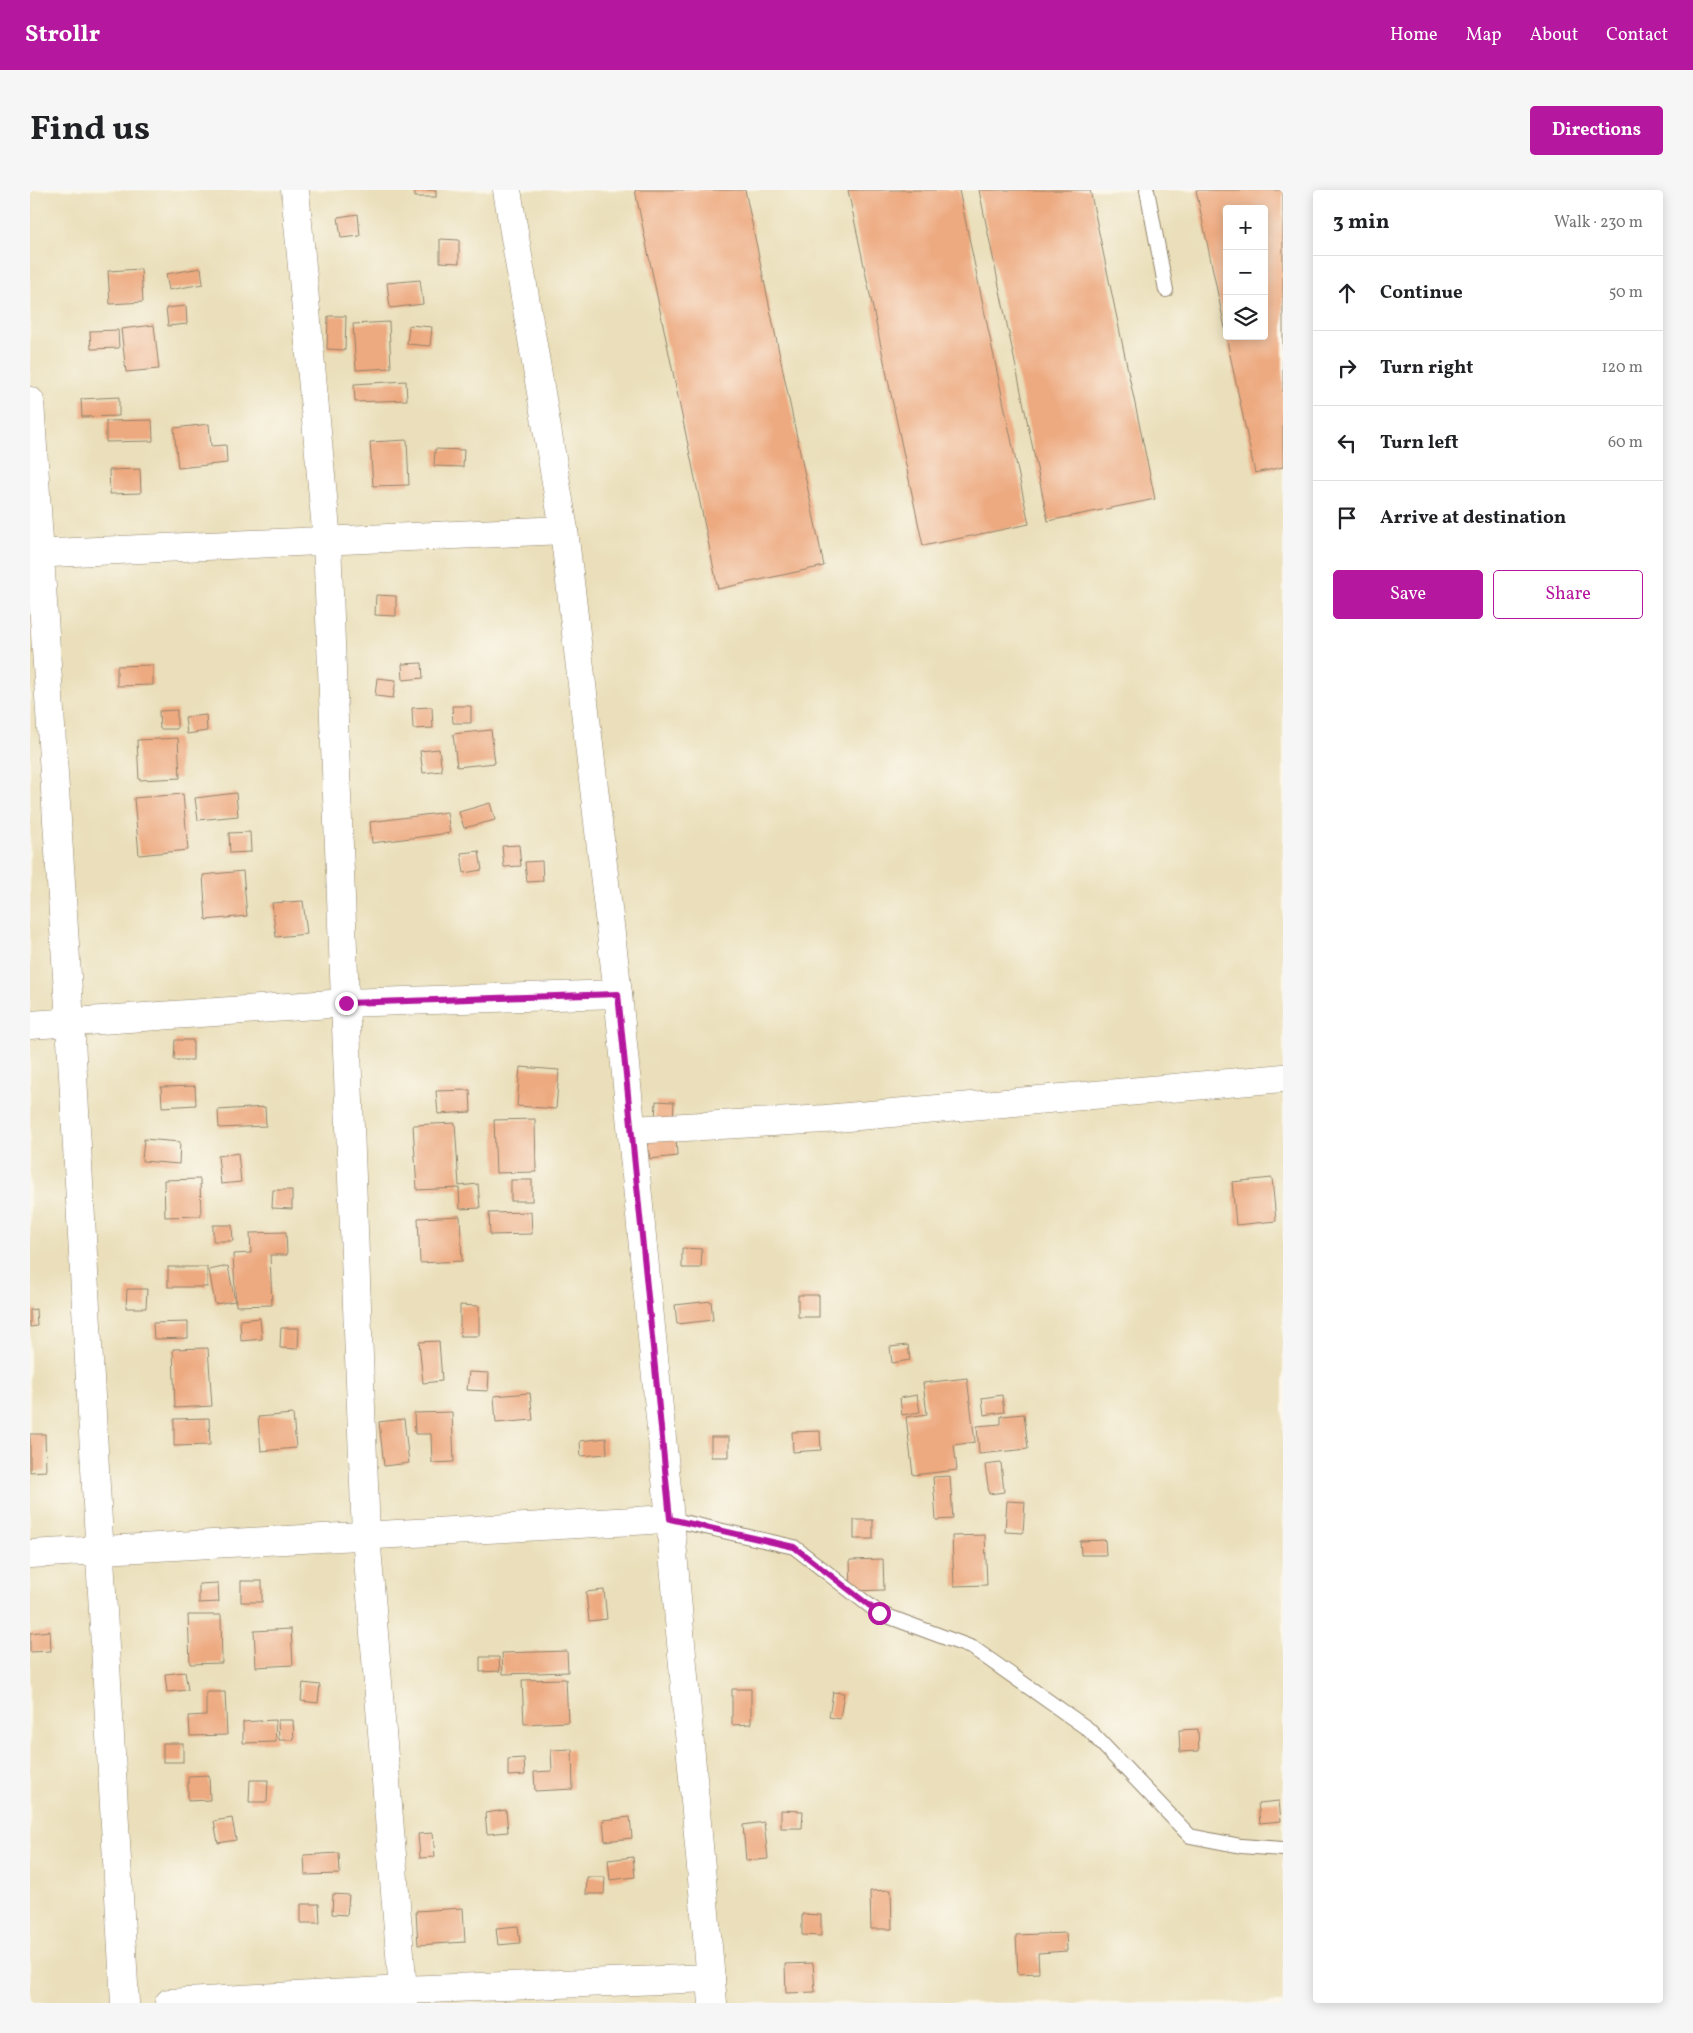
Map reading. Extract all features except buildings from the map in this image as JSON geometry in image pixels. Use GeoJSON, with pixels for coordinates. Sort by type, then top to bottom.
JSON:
{"type":"FeatureCollection","features":[{"type":"Feature","properties":{"kind":"street"},"geometry":{"type":"LineString","coordinates":[[296,190],[327,541],[366,1535],[403,1996]]}},
{"type":"Feature","properties":{"kind":"street"},"geometry":{"type":"LineString","coordinates":[[169,2003],[712,1990],[670,1519],[618,994],[564,530],[507,190]]}},
{"type":"Feature","properties":{"kind":"street"},"geometry":{"type":"LineString","coordinates":[[30,401],[34,554],[70,1022],[125,2003]]}},
{"type":"Feature","properties":{"kind":"street"},"geometry":{"type":"LineString","coordinates":[[34,554],[564,530]]}},
{"type":"Feature","properties":{"kind":"street"},"geometry":{"type":"LineString","coordinates":[[30,1025],[346,1003],[618,994]]}},
{"type":"Feature","properties":{"kind":"street"},"geometry":{"type":"LineString","coordinates":[[632,1130],[825,1119],[1283,1078]]}},
{"type":"Feature","properties":{"kind":"street"},"geometry":{"type":"LineString","coordinates":[[30,1554],[670,1519]]}},
{"type":"Feature","properties":{"kind":"lane"},"geometry":{"type":"LineString","coordinates":[[1147,190],[1166,290]]}},
{"type":"Feature","properties":{"kind":"lane"},"geometry":{"type":"LineString","coordinates":[[670,1519],[794,1547],[879,1613],[973,1648],[1088,1729],[1190,1836],[1241,1846],[1283,1849]]}},
{"type":"Feature","properties":{"kind":"route"},"geometry":{"type":"LineString","coordinates":[[346,1003],[618,994],[670,1519],[794,1547],[879,1613]]}}]}
